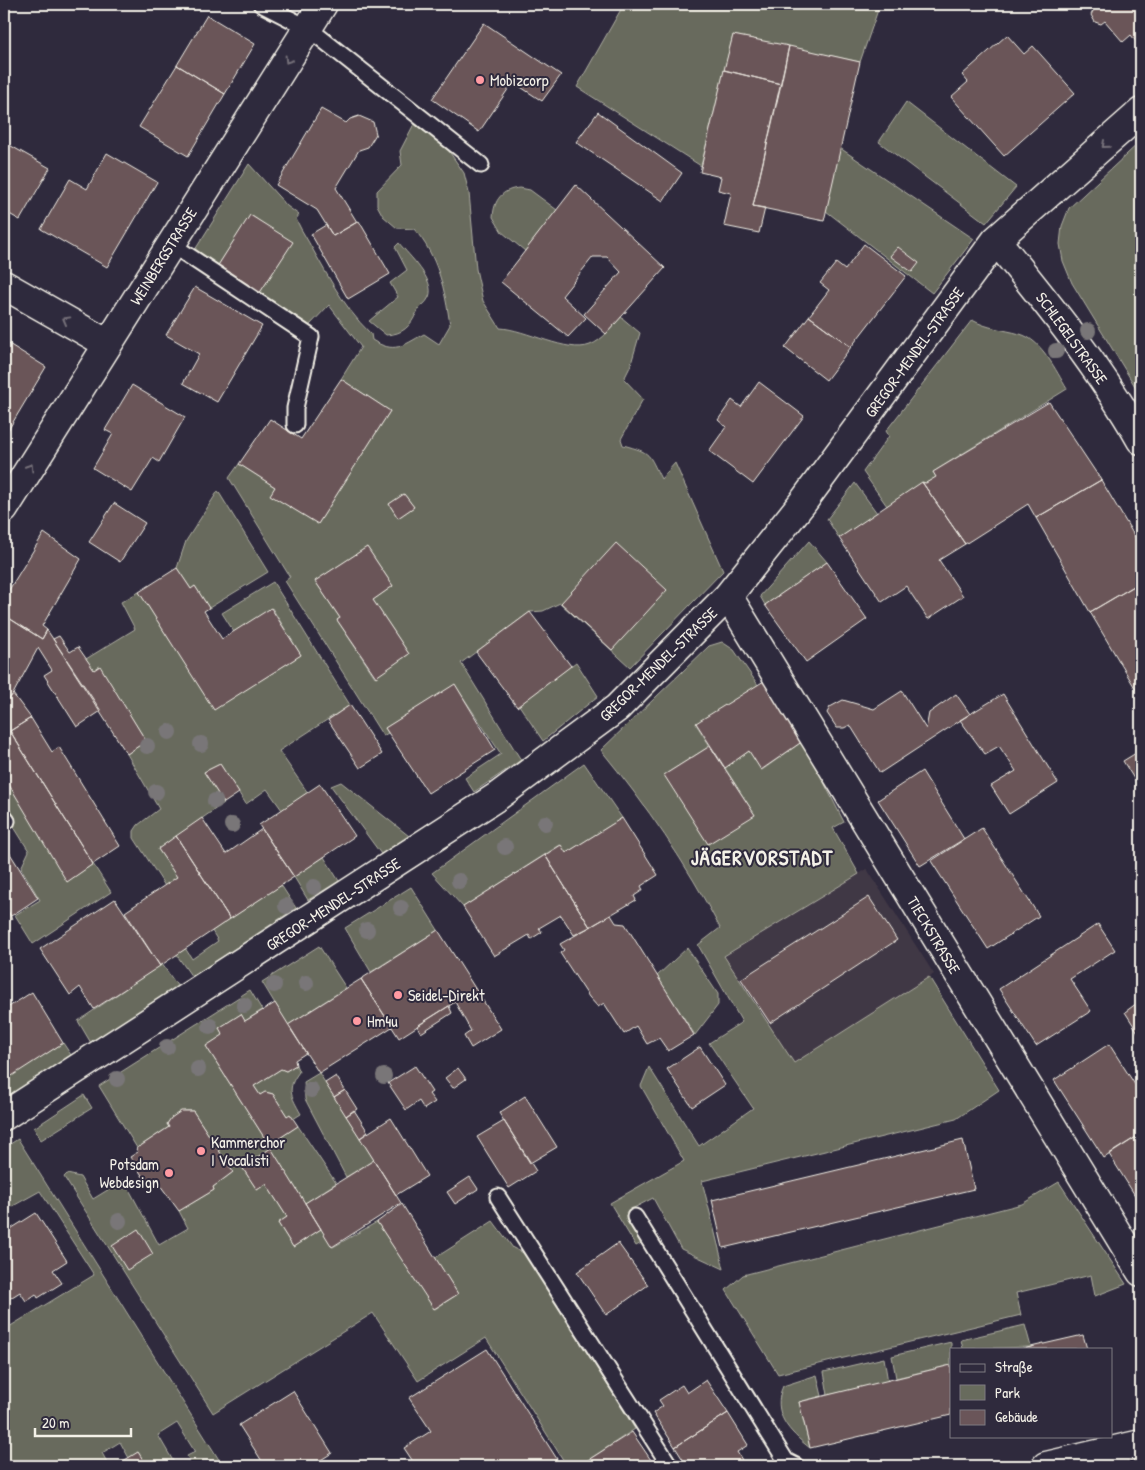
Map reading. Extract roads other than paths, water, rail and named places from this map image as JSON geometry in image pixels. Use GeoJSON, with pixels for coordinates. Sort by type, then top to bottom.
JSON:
{"type":"FeatureCollection","features":[{"type":"Feature","properties":{"kind":"street","name":"WEINBERGSTRASSE"},"geometry":{"type":"LineString","coordinates":[[4,508],[323,4]]}},
{"type":"Feature","properties":{"kind":"street","name":"GREGOR-MENDEL-STRASSE"},"geometry":{"type":"LineString","coordinates":[[4,1116],[498,796],[617,708],[728,596],[803,502],[996,240],[1141,112]]}},
{"type":"Feature","properties":{"kind":"street","name":"SCHLEGELSTRASSE"},"geometry":{"type":"LineString","coordinates":[[996,240],[1062,322],[1122,407],[1141,440]]}},
{"type":"Feature","properties":{"kind":"street"},"geometry":{"type":"LineString","coordinates":[[4,285],[108,344]]}},
{"type":"Feature","properties":{"kind":"street","name":"TIECKSTRASSE"},"geometry":{"type":"LineString","coordinates":[[728,596],[1141,1272]]}},
{"type":"Feature","properties":{"kind":"street"},"geometry":{"type":"LineString","coordinates":[[1046,1466],[1141,1444]]}},
{"type":"Feature","properties":{"kind":"lane"},"geometry":{"type":"LineString","coordinates":[[261,4],[308,28],[481,165]]}},
{"type":"Feature","properties":{"kind":"lane"},"geometry":{"type":"LineString","coordinates":[[171,244],[311,337],[295,408],[296,425]]}},
{"type":"Feature","properties":{"kind":"lane"},"geometry":{"type":"LineString","coordinates":[[498,1198],[670,1466]]}},
{"type":"Feature","properties":{"kind":"lane"},"geometry":{"type":"LineString","coordinates":[[634,1217],[786,1461],[796,1466]]}},
{"type":"Feature","properties":{"kind":"place","name":"Mobizcorp"},"geometry":{"type":"Point","coordinates":[480,80]}},
{"type":"Feature","properties":{"kind":"place","name":"Seidel-Direkt"},"geometry":{"type":"Point","coordinates":[398,995]}},
{"type":"Feature","properties":{"kind":"place","name":"Hm4u"},"geometry":{"type":"Point","coordinates":[357,1021]}},
{"type":"Feature","properties":{"kind":"place","name":"Kammerchor I Vocalisti"},"geometry":{"type":"Point","coordinates":[201,1151]}},
{"type":"Feature","properties":{"kind":"place","name":"Potsdam Webdesign"},"geometry":{"type":"Point","coordinates":[169,1173]}},
{"type":"Feature","properties":{"kind":"district","name":"JÄGERVORSTADT"},"geometry":{"type":"Point","coordinates":[762,857]}}]}
